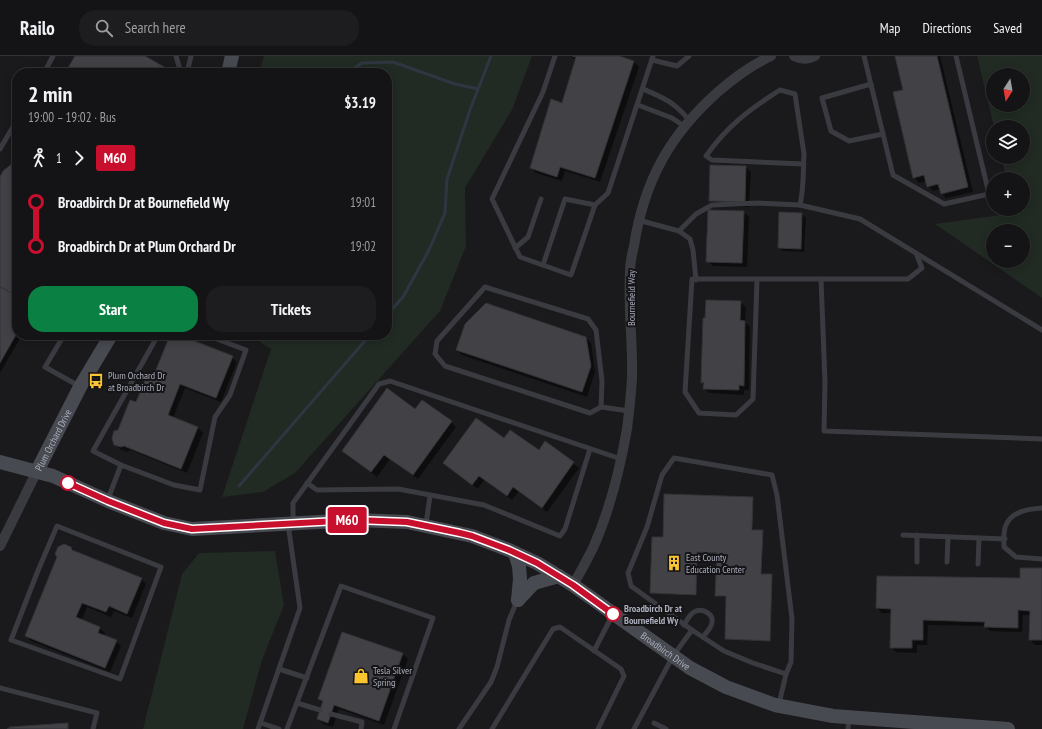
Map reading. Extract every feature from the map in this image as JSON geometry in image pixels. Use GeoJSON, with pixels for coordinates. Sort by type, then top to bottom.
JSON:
{"type":"FeatureCollection","features":[{"type":"Feature","properties":{"kind":"street"},"geometry":{"type":"LineString","coordinates":[[229,68],[232,56]]}},
{"type":"Feature","properties":{"kind":"street","name":"Bournefield Way"},"geometry":{"type":"LineString","coordinates":[[573,585],[593,548],[604,519],[617,481],[627,428],[632,378],[630,272],[638,220],[645,195],[656,170],[686,123],[700,108],[732,80],[758,62],[771,56]]}},
{"type":"Feature","properties":{"kind":"street"},"geometry":{"type":"LineString","coordinates":[[794,56],[806,60],[815,56]]}},
{"type":"Feature","properties":{"kind":"street","name":"Plum Orchard Drive"},"geometry":{"type":"LineString","coordinates":[[0,546],[80,387],[108,340]]}},
{"type":"Feature","properties":{"kind":"street","name":"Broadbirch Drive"},"geometry":{"type":"LineString","coordinates":[[0,462],[35,475]]}},
{"type":"Feature","properties":{"kind":"street","name":"Broadbirch Drive"},"geometry":{"type":"LineString","coordinates":[[0,469],[12,474],[53,476],[108,501],[164,523],[192,529],[356,520],[407,522],[472,536],[537,563],[559,576],[690,668],[726,687],[778,706],[833,716],[848,723],[1008,729]]}},
{"type":"Feature","properties":{"kind":"street"},"geometry":{"type":"LineString","coordinates":[[515,553],[519,566],[520,579],[518,600]]}},
{"type":"Feature","properties":{"kind":"street"},"geometry":{"type":"LineString","coordinates":[[518,600],[534,583],[559,576]]}},
{"type":"Feature","properties":{"kind":"lane"},"geometry":{"type":"LineString","coordinates":[[47,68],[53,56]]}},
{"type":"Feature","properties":{"kind":"lane"},"geometry":{"type":"LineString","coordinates":[[176,56],[180,68]]}},
{"type":"Feature","properties":{"kind":"lane"},"geometry":{"type":"LineString","coordinates":[[188,68],[191,56]]}},
{"type":"Feature","properties":{"kind":"lane"},"geometry":{"type":"LineString","coordinates":[[555,56],[543,92],[492,199],[520,257],[571,275],[595,205],[608,193],[638,106],[652,58],[677,66],[689,56]]}},
{"type":"Feature","properties":{"kind":"lane"},"geometry":{"type":"LineString","coordinates":[[864,56],[893,175],[944,204],[989,194],[956,56]]}},
{"type":"Feature","properties":{"kind":"lane"},"geometry":{"type":"LineString","coordinates":[[870,84],[822,98],[831,130],[849,141],[883,134]]}},
{"type":"Feature","properties":{"kind":"lane"},"geometry":{"type":"LineString","coordinates":[[643,89],[669,100],[680,109],[686,123]]}},
{"type":"Feature","properties":{"kind":"lane"},"geometry":{"type":"LineString","coordinates":[[800,205],[803,193],[804,164],[804,154],[795,94],[780,90],[749,110],[718,139],[706,156],[712,160],[804,164]]}},
{"type":"Feature","properties":{"kind":"lane"},"geometry":{"type":"LineString","coordinates":[[638,106],[686,123]]}},
{"type":"Feature","properties":{"kind":"lane"},"geometry":{"type":"LineString","coordinates":[[0,149],[12,129]]}},
{"type":"Feature","properties":{"kind":"lane"},"geometry":{"type":"LineString","coordinates":[[516,248],[528,237],[541,199]]}},
{"type":"Feature","properties":{"kind":"lane"},"geometry":{"type":"LineString","coordinates":[[543,265],[565,199],[595,205]]}},
{"type":"Feature","properties":{"kind":"lane"},"geometry":{"type":"LineString","coordinates":[[679,231],[696,214],[712,205],[758,203],[800,205],[860,219],[1042,330]]}},
{"type":"Feature","properties":{"kind":"lane"},"geometry":{"type":"LineString","coordinates":[[638,220],[679,231],[690,239],[693,250],[696,280]]}},
{"type":"Feature","properties":{"kind":"lane"},"geometry":{"type":"LineString","coordinates":[[757,279],[753,399],[736,415],[699,413],[685,392],[692,280],[821,278],[908,279],[922,268],[916,253]]}},
{"type":"Feature","properties":{"kind":"lane"},"geometry":{"type":"LineString","coordinates":[[821,278],[825,382],[824,431],[1042,439]]}},
{"type":"Feature","properties":{"kind":"lane"},"geometry":{"type":"LineString","coordinates":[[601,407],[602,381],[596,330],[588,319],[485,287],[437,341],[435,354],[445,366],[590,413],[601,407],[629,411]]}},
{"type":"Feature","properties":{"kind":"lane"},"geometry":{"type":"LineString","coordinates":[[61,340],[44,367],[80,387]]}},
{"type":"Feature","properties":{"kind":"lane"},"geometry":{"type":"LineString","coordinates":[[155,340],[93,451],[121,465],[174,485],[200,490],[215,417],[230,395],[246,350],[219,340]]}},
{"type":"Feature","properties":{"kind":"lane"},"geometry":{"type":"LineString","coordinates":[[258,729],[300,608],[291,523],[293,503],[379,384],[390,381],[621,459]]}},
{"type":"Feature","properties":{"kind":"lane"},"geometry":{"type":"LineString","coordinates":[[307,483],[316,490],[398,489],[484,505],[560,536],[565,529],[590,449]]}},
{"type":"Feature","properties":{"kind":"lane"},"geometry":{"type":"LineString","coordinates":[[778,706],[786,674],[791,662],[792,619],[777,495],[772,475],[674,458],[662,475],[646,527],[628,573],[631,586],[724,651],[786,674]]}},
{"type":"Feature","properties":{"kind":"lane"},"geometry":{"type":"LineString","coordinates":[[108,501],[121,465]]}},
{"type":"Feature","properties":{"kind":"lane"},"geometry":{"type":"LineString","coordinates":[[426,526],[430,496]]}},
{"type":"Feature","properties":{"kind":"lane"},"geometry":{"type":"LineString","coordinates":[[1042,508],[1029,508],[1013,515],[1006,525],[1004,539],[1004,547],[1016,558],[1042,559]]}},
{"type":"Feature","properties":{"kind":"lane"},"geometry":{"type":"LineString","coordinates":[[57,526],[161,567],[120,680],[11,640],[37,573],[57,526]]}},
{"type":"Feature","properties":{"kind":"lane"},"geometry":{"type":"LineString","coordinates":[[903,535],[1004,539]]}},
{"type":"Feature","properties":{"kind":"lane"},"geometry":{"type":"LineString","coordinates":[[917,535],[917,562]]}},
{"type":"Feature","properties":{"kind":"lane"},"geometry":{"type":"LineString","coordinates":[[947,562],[948,536]]}},
{"type":"Feature","properties":{"kind":"lane"},"geometry":{"type":"LineString","coordinates":[[978,564],[979,538]]}},
{"type":"Feature","properties":{"kind":"lane"},"geometry":{"type":"LineString","coordinates":[[288,729],[341,586],[433,618],[394,729]]}},
{"type":"Feature","properties":{"kind":"lane"},"geometry":{"type":"LineString","coordinates":[[459,729],[491,682],[497,667],[509,620],[518,600]]}},
{"type":"Feature","properties":{"kind":"lane"},"geometry":{"type":"LineString","coordinates":[[684,624],[695,611],[698,610],[706,612],[711,617],[712,624],[703,637]]}},
{"type":"Feature","properties":{"kind":"lane"},"geometry":{"type":"LineString","coordinates":[[594,650],[613,613]]}},
{"type":"Feature","properties":{"kind":"lane"},"geometry":{"type":"LineString","coordinates":[[492,729],[553,629],[560,628],[621,669],[624,676],[598,729]]}},
{"type":"Feature","properties":{"kind":"lane"},"geometry":{"type":"LineString","coordinates":[[634,729],[673,656],[692,630]]}},
{"type":"Feature","properties":{"kind":"lane"},"geometry":{"type":"LineString","coordinates":[[279,669],[306,678]]}},
{"type":"Feature","properties":{"kind":"lane"},"geometry":{"type":"LineString","coordinates":[[0,688],[97,713],[93,729]]}},
{"type":"Feature","properties":{"kind":"lane"},"geometry":{"type":"LineString","coordinates":[[297,703],[320,710]]}},
{"type":"Feature","properties":{"kind":"lane"},"geometry":{"type":"LineString","coordinates":[[331,714],[362,722],[360,729]]}},
{"type":"Feature","properties":{"kind":"lane"},"geometry":{"type":"LineString","coordinates":[[260,723],[279,729]]}},
{"type":"Feature","properties":{"kind":"lane"},"geometry":{"type":"LineString","coordinates":[[654,723],[666,729]]}},
{"type":"Feature","properties":{"kind":"shaded area"},"geometry":{"type":"Polygon","coordinates":[[[264,56],[532,56],[512,110],[465,188],[466,246],[440,311],[295,473],[263,492],[222,497],[271,349],[257,340],[392,340],[392,68],[260,68],[264,56]]]}},
{"type":"Feature","properties":{"kind":"shaded area"},"geometry":{"type":"Polygon","coordinates":[[[977,56],[1042,56],[1042,298],[999,268],[1030,268],[1030,224],[986,224],[986,259],[935,224],[993,216],[1030,216],[1030,172],[1005,172],[1003,164],[1030,164],[1030,120],[992,120],[990,112],[1030,112],[1030,68],[986,68],[986,94],[977,56]]]}},
{"type":"Feature","properties":{"kind":"shaded area"},"geometry":{"type":"Polygon","coordinates":[[[275,551],[284,605],[262,660],[243,729],[143,729],[182,574],[199,553],[275,551]]]}},
{"type":"Feature","properties":{"kind":"building"},"geometry":{"type":"Polygon","coordinates":[[[75,56],[145,56],[166,68],[68,68],[75,56]]]}},
{"type":"Feature","properties":{"kind":"building"},"geometry":{"type":"Polygon","coordinates":[[[572,56],[619,56],[634,61],[595,178],[560,167],[557,177],[530,168],[551,99],[562,103],[576,57],[572,56]]]}},
{"type":"Feature","properties":{"kind":"building"},"geometry":{"type":"Polygon","coordinates":[[[895,56],[937,56],[968,187],[941,194],[938,184],[927,187],[924,175],[913,178],[893,92],[903,90],[895,56]]]}},
{"type":"Feature","properties":{"kind":"building"},"geometry":{"type":"Polygon","coordinates":[[[12,164],[12,293],[0,287],[0,177],[3,171],[12,164]]]}},
{"type":"Feature","properties":{"kind":"building"},"geometry":{"type":"Polygon","coordinates":[[[710,165],[746,166],[745,202],[709,201],[710,165]]]}},
{"type":"Feature","properties":{"kind":"building"},"geometry":{"type":"Polygon","coordinates":[[[708,210],[744,211],[742,263],[706,262],[708,210]]]}},
{"type":"Feature","properties":{"kind":"building"},"geometry":{"type":"Polygon","coordinates":[[[779,212],[802,213],[801,249],[778,248],[779,212]]]}},
{"type":"Feature","properties":{"kind":"building"},"geometry":{"type":"Polygon","coordinates":[[[0,287],[12,293],[13,340],[0,363],[0,287]]]}},
{"type":"Feature","properties":{"kind":"building"},"geometry":{"type":"Polygon","coordinates":[[[706,300],[741,301],[740,320],[745,321],[744,386],[739,385],[739,390],[703,389],[704,382],[701,383],[703,318],[705,318],[706,300]]]}},
{"type":"Feature","properties":{"kind":"building"},"geometry":{"type":"Polygon","coordinates":[[[486,303],[586,337],[591,366],[582,392],[456,350],[465,324],[486,303]]]}},
{"type":"Feature","properties":{"kind":"building"},"geometry":{"type":"Polygon","coordinates":[[[168,340],[192,340],[233,356],[216,398],[180,384],[168,415],[198,427],[181,469],[124,446],[121,447],[114,445],[112,438],[114,431],[118,430],[130,400],[136,402],[146,378],[152,380],[168,340]]]}},
{"type":"Feature","properties":{"kind":"building"},"geometry":{"type":"Polygon","coordinates":[[[387,388],[415,409],[422,400],[452,421],[413,475],[384,455],[371,472],[342,451],[387,388]]]}},
{"type":"Feature","properties":{"kind":"building"},"geometry":{"type":"Polygon","coordinates":[[[476,418],[504,438],[510,430],[539,450],[545,441],[574,462],[542,508],[513,487],[507,496],[479,476],[472,485],[443,463],[476,418]]]}},
{"type":"Feature","properties":{"kind":"building","name":"East County Education Center"},"geometry":{"type":"Polygon","coordinates":[[[664,494],[753,497],[752,530],[763,530],[761,574],[772,574],[770,641],[725,639],[726,596],[715,596],[717,553],[697,552],[696,595],[650,593],[652,537],[663,537],[664,494]]]}},
{"type":"Feature","properties":{"kind":"building"},"geometry":{"type":"Polygon","coordinates":[[[64,544],[71,547],[72,550],[142,578],[127,614],[109,606],[106,612],[82,603],[76,617],[100,627],[98,633],[117,640],[105,668],[25,636],[57,557],[55,554],[58,547],[64,544]]]}},
{"type":"Feature","properties":{"kind":"building"},"geometry":{"type":"Polygon","coordinates":[[[1020,568],[1042,568],[1042,640],[1029,640],[1030,611],[1018,610],[1018,628],[984,627],[985,622],[923,620],[923,640],[912,640],[912,648],[890,648],[891,609],[876,608],[877,576],[1020,578],[1020,568]]]}},
{"type":"Feature","properties":{"kind":"building","name":"Tesla Silver Spring"},"geometry":{"type":"Polygon","coordinates":[[[342,632],[403,653],[379,721],[334,705],[328,723],[317,719],[323,701],[318,699],[342,632]]]}},
{"type":"Feature","properties":{"kind":"building"},"geometry":{"type":"Polygon","coordinates":[[[68,723],[68,729],[7,729],[10,727],[68,723]]]}},
{"type":"Feature","properties":{"kind":"waterway"},"geometry":{"type":"LineString","coordinates":[[392,309],[403,297],[429,250],[445,213],[447,179],[470,110],[491,56]]}},
{"type":"Feature","properties":{"kind":"waterway"},"geometry":{"type":"LineString","coordinates":[[354,68],[362,63],[393,62],[455,84],[478,89]]}},
{"type":"Feature","properties":{"kind":"waterway"},"geometry":{"type":"LineString","coordinates":[[239,486],[366,340]]}},
{"type":"Feature","properties":{"kind":"bus line","name":"M60"},"geometry":{"type":"LineString","coordinates":[[68,483],[108,501],[164,523],[192,529],[356,520],[407,522],[460,533],[509,550],[537,563],[573,585],[613,614]]}},
{"type":"Feature","properties":{"kind":"place","name":"Plum Orchard Dr at Broadbirch Dr"},"geometry":{"type":"Point","coordinates":[96,381]}},
{"type":"Feature","properties":{"kind":"place","name":"East County Education Center"},"geometry":{"type":"Point","coordinates":[674,563]}},
{"type":"Feature","properties":{"kind":"place","name":"Broadbirch Dr at Bournefield Wy"},"geometry":{"type":"Point","coordinates":[613,614]}},
{"type":"Feature","properties":{"kind":"place","name":"Tesla Silver Spring"},"geometry":{"type":"Point","coordinates":[361,676]}}]}
